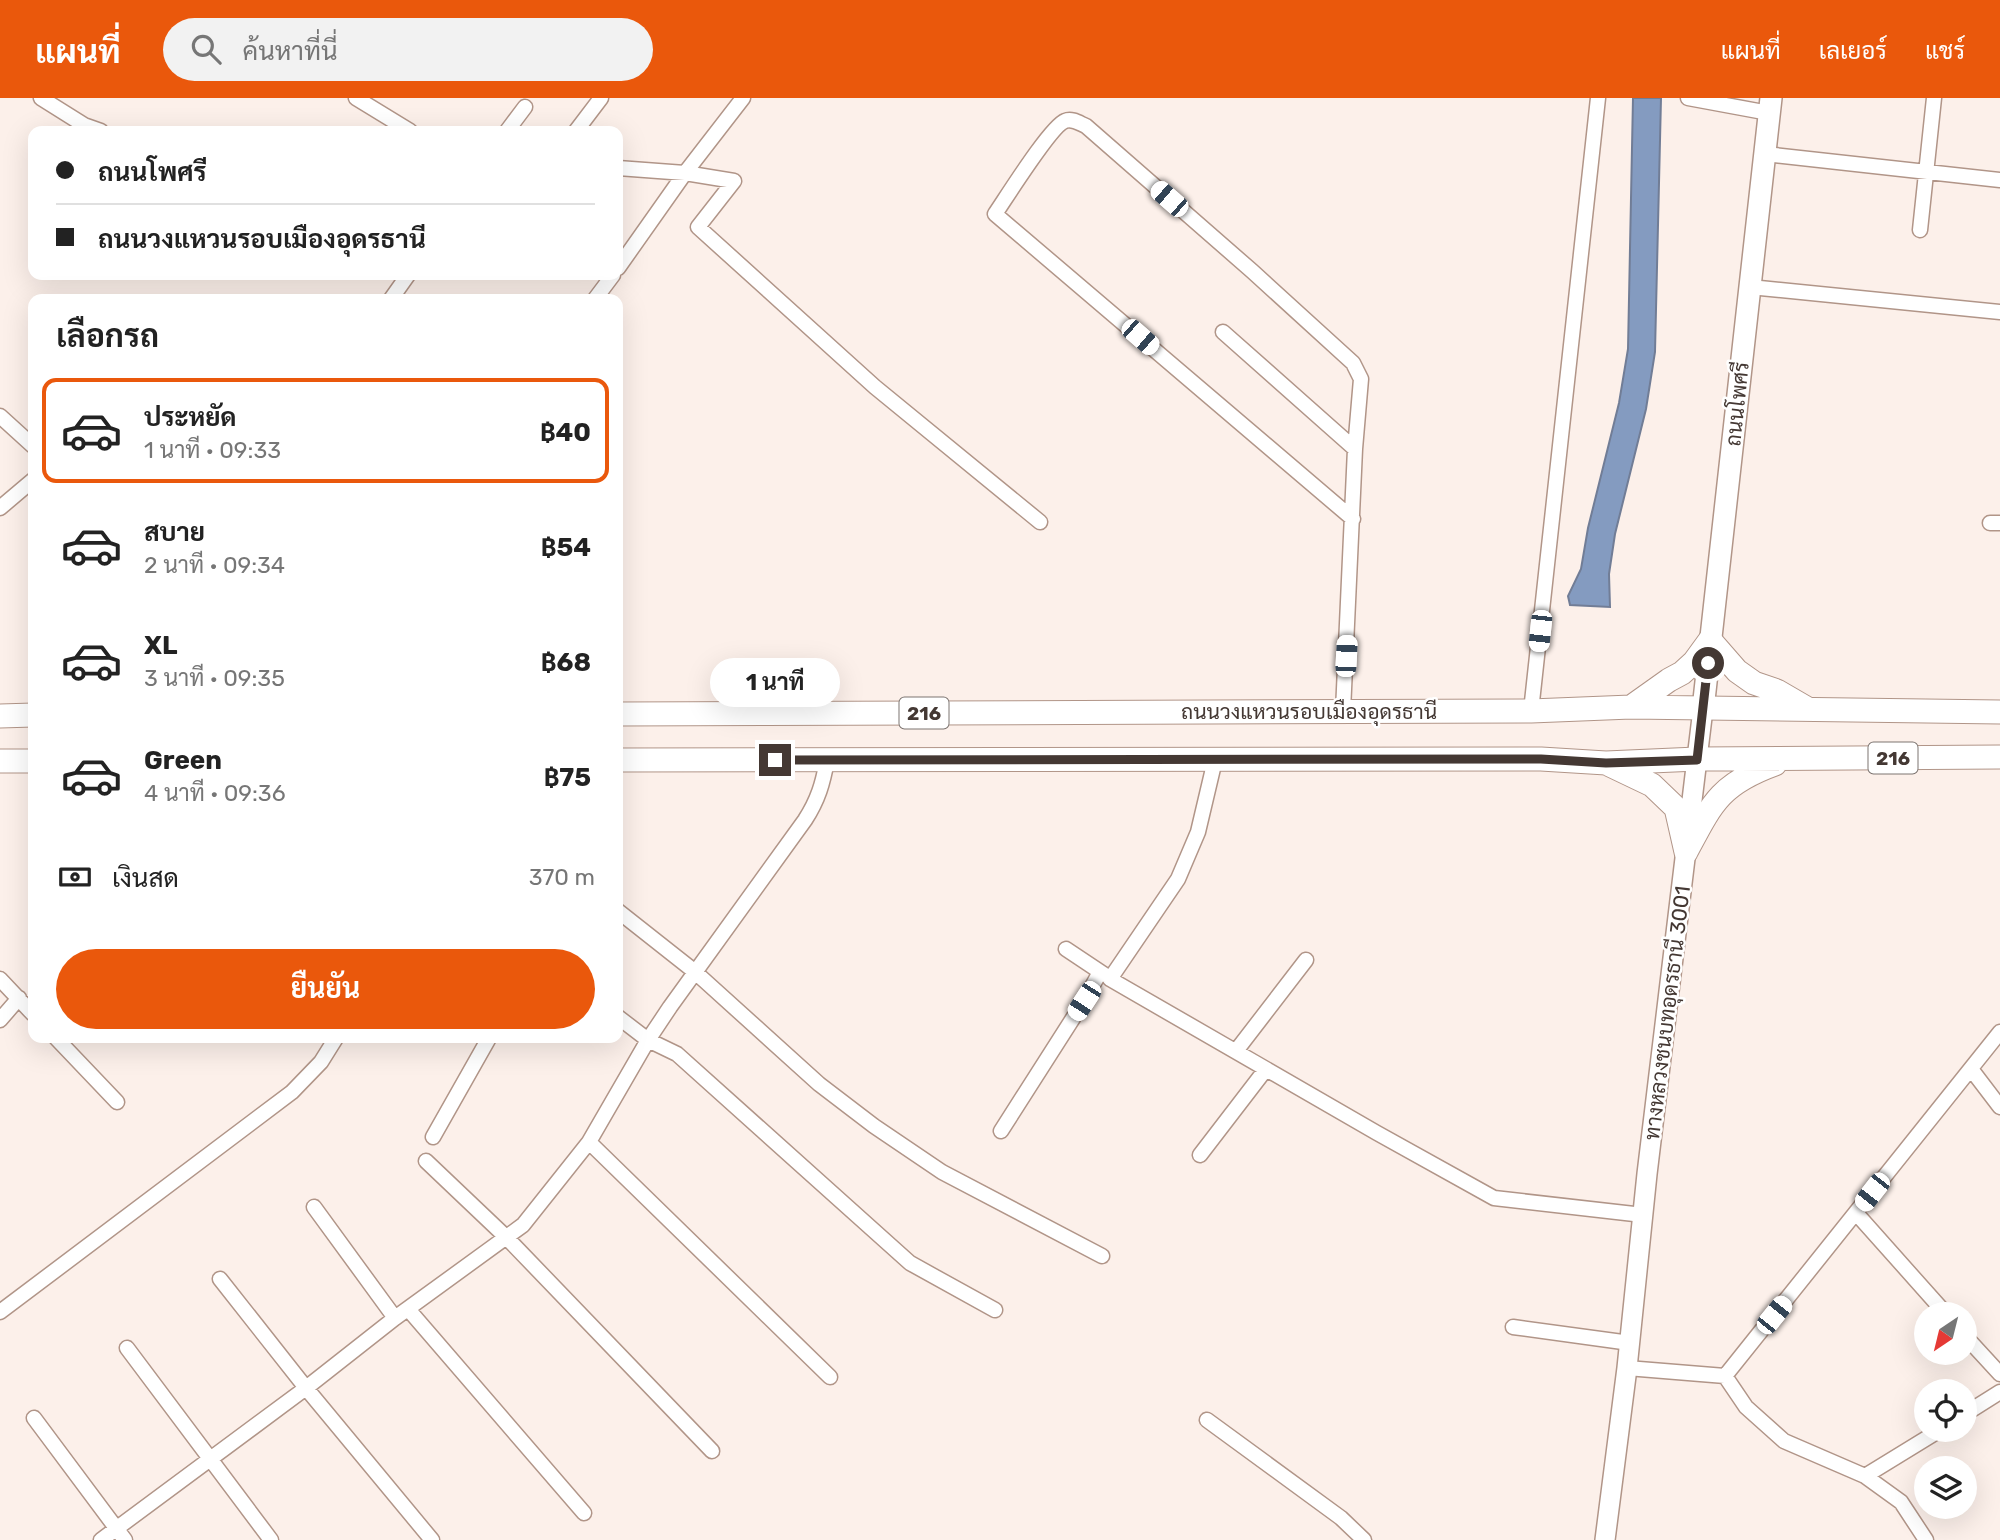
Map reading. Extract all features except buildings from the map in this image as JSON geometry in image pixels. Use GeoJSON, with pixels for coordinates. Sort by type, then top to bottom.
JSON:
{"type":"FeatureCollection","features":[{"type":"Feature","properties":{"kind":"main road","name":"ถนนโพศรี"},"geometry":{"type":"LineString","coordinates":[[1703,709],[1770,106]]}},
{"type":"Feature","properties":{"kind":"main road"},"geometry":{"type":"LineString","coordinates":[[1631,707],[1682,673],[1710,640],[1737,671],[1754,683],[1777,691],[1810,710]]}},
{"type":"Feature","properties":{"kind":"main road","name":"ถนนวงแหวนรอบเมืองอุดรธานี"},"geometry":{"type":"LineString","coordinates":[[623,714],[1531,710],[1631,707],[2000,712]]}},
{"type":"Feature","properties":{"kind":"main road"},"geometry":{"type":"LineString","coordinates":[[0,716],[28,715]]}},
{"type":"Feature","properties":{"kind":"main road","name":"216"},"geometry":{"type":"LineString","coordinates":[[623,760],[1541,759],[1606,763],[2000,757]]}},
{"type":"Feature","properties":{"kind":"main road"},"geometry":{"type":"LineString","coordinates":[[1686,852],[1707,812],[1724,790],[1750,773],[1786,760]]}},
{"type":"Feature","properties":{"kind":"main road"},"geometry":{"type":"LineString","coordinates":[[0,761],[28,761]]}},
{"type":"Feature","properties":{"kind":"main road"},"geometry":{"type":"LineString","coordinates":[[1606,763],[1652,785],[1675,808],[1686,852]]}},
{"type":"Feature","properties":{"kind":"street"},"geometry":{"type":"LineString","coordinates":[[41,98],[87,126]]}},
{"type":"Feature","properties":{"kind":"street"},"geometry":{"type":"LineString","coordinates":[[356,98],[402,126]]}},
{"type":"Feature","properties":{"kind":"street"},"geometry":{"type":"LineString","coordinates":[[580,126],[601,98]]}},
{"type":"Feature","properties":{"kind":"street"},"geometry":{"type":"LineString","coordinates":[[623,261],[685,173],[743,98]]}},
{"type":"Feature","properties":{"kind":"street"},"geometry":{"type":"LineString","coordinates":[[1531,710],[1598,98]]}},
{"type":"Feature","properties":{"kind":"street"},"geometry":{"type":"LineString","coordinates":[[1688,98],[1770,106]]}},
{"type":"Feature","properties":{"kind":"street"},"geometry":{"type":"LineString","coordinates":[[1920,230],[1934,98]]}},
{"type":"Feature","properties":{"kind":"street"},"geometry":{"type":"LineString","coordinates":[[511,126],[525,107]]}},
{"type":"Feature","properties":{"kind":"street"},"geometry":{"type":"LineString","coordinates":[[1343,711],[1353,519],[1355,449],[1362,379],[1353,363],[1086,127],[1072,120],[1064,121],[1013,186],[995,214],[1353,519]]}},
{"type":"Feature","properties":{"kind":"street"},"geometry":{"type":"LineString","coordinates":[[1765,154],[2000,180]]}},
{"type":"Feature","properties":{"kind":"street"},"geometry":{"type":"LineString","coordinates":[[623,168],[685,173],[734,181],[698,227],[874,387],[1040,522]]}},
{"type":"Feature","properties":{"kind":"street"},"geometry":{"type":"LineString","coordinates":[[1750,287],[2000,312]]}},
{"type":"Feature","properties":{"kind":"street"},"geometry":{"type":"LineString","coordinates":[[1223,332],[1355,449]]}},
{"type":"Feature","properties":{"kind":"street"},"geometry":{"type":"LineString","coordinates":[[0,416],[28,441]]}},
{"type":"Feature","properties":{"kind":"street"},"geometry":{"type":"LineString","coordinates":[[0,508],[28,484]]}},
{"type":"Feature","properties":{"kind":"street","name":"ทางหลวงชนบทอุดรธานี 3001"},"geometry":{"type":"LineString","coordinates":[[1605,1540],[1703,709]]}},
{"type":"Feature","properties":{"kind":"street"},"geometry":{"type":"LineString","coordinates":[[101,1540],[121,1534],[210,1457],[523,1226],[589,1142],[648,1040],[694,971],[817,802],[827,760]]}},
{"type":"Feature","properties":{"kind":"street"},"geometry":{"type":"LineString","coordinates":[[1001,1131],[1084,1001],[1178,879],[1198,832],[1215,760]]}},
{"type":"Feature","properties":{"kind":"street"},"geometry":{"type":"LineString","coordinates":[[623,915],[694,971],[819,1084],[874,1126],[942,1172],[1102,1256]]}},
{"type":"Feature","properties":{"kind":"street"},"geometry":{"type":"LineString","coordinates":[[1066,949],[1105,975],[1266,1069],[1494,1198],[1643,1215]]}},
{"type":"Feature","properties":{"kind":"street"},"geometry":{"type":"LineString","coordinates":[[1236,1051],[1306,960]]}},
{"type":"Feature","properties":{"kind":"street"},"geometry":{"type":"LineString","coordinates":[[0,979],[28,1008]]}},
{"type":"Feature","properties":{"kind":"street"},"geometry":{"type":"LineString","coordinates":[[0,1020],[19,998]]}},
{"type":"Feature","properties":{"kind":"street"},"geometry":{"type":"LineString","coordinates":[[623,1021],[648,1040],[677,1054],[910,1263],[995,1310]]}},
{"type":"Feature","properties":{"kind":"street"},"geometry":{"type":"LineString","coordinates":[[1725,1376],[2000,1032]]}},
{"type":"Feature","properties":{"kind":"street"},"geometry":{"type":"LineString","coordinates":[[61,1043],[117,1102]]}},
{"type":"Feature","properties":{"kind":"street"},"geometry":{"type":"LineString","coordinates":[[0,1312],[292,1092],[321,1062],[333,1043]]}},
{"type":"Feature","properties":{"kind":"street"},"geometry":{"type":"LineString","coordinates":[[433,1137],[486,1043]]}},
{"type":"Feature","properties":{"kind":"street"},"geometry":{"type":"LineString","coordinates":[[1200,1155],[1266,1069]]}},
{"type":"Feature","properties":{"kind":"street"},"geometry":{"type":"LineString","coordinates":[[1970,1069],[2000,1107]]}},
{"type":"Feature","properties":{"kind":"street"},"geometry":{"type":"LineString","coordinates":[[589,1142],[830,1377]]}},
{"type":"Feature","properties":{"kind":"street"},"geometry":{"type":"LineString","coordinates":[[426,1161],[507,1238],[712,1451]]}},
{"type":"Feature","properties":{"kind":"street"},"geometry":{"type":"LineString","coordinates":[[314,1207],[395,1318]]}},
{"type":"Feature","properties":{"kind":"street"},"geometry":{"type":"LineString","coordinates":[[1856,1213],[1935,1302]]}},
{"type":"Feature","properties":{"kind":"street"},"geometry":{"type":"LineString","coordinates":[[220,1279],[432,1540]]}},
{"type":"Feature","properties":{"kind":"street"},"geometry":{"type":"LineString","coordinates":[[408,1309],[584,1513]]}},
{"type":"Feature","properties":{"kind":"street"},"geometry":{"type":"LineString","coordinates":[[1513,1327],[1630,1343]]}},
{"type":"Feature","properties":{"kind":"street"},"geometry":{"type":"LineString","coordinates":[[127,1348],[271,1540]]}},
{"type":"Feature","properties":{"kind":"street"},"geometry":{"type":"LineString","coordinates":[[1978,1350],[2000,1374]]}},
{"type":"Feature","properties":{"kind":"street"},"geometry":{"type":"LineString","coordinates":[[1627,1368],[1725,1376]]}},
{"type":"Feature","properties":{"kind":"street"},"geometry":{"type":"LineString","coordinates":[[1725,1376],[1746,1407],[1784,1441],[1865,1476],[1900,1502],[1926,1540]]}},
{"type":"Feature","properties":{"kind":"street"},"geometry":{"type":"LineString","coordinates":[[1977,1406],[2000,1392]]}},
{"type":"Feature","properties":{"kind":"street"},"geometry":{"type":"LineString","coordinates":[[34,1418],[121,1534]]}},
{"type":"Feature","properties":{"kind":"street"},"geometry":{"type":"LineString","coordinates":[[1207,1420],[1341,1518],[1364,1540]]}},
{"type":"Feature","properties":{"kind":"street"},"geometry":{"type":"LineString","coordinates":[[1865,1476],[1920,1442]]}},
{"type":"Feature","properties":{"kind":"water"},"geometry":{"type":"Polygon","coordinates":[[[1633,98],[1661,98],[1655,352],[1646,409],[1615,534],[1609,574],[1610,607],[1570,605],[1568,596],[1581,569],[1588,528],[1619,403],[1628,349],[1633,98]]]}},
{"type":"Feature","properties":{"kind":"route"},"geometry":{"type":"LineString","coordinates":[[775,760],[1541,759],[1606,763],[1697,760],[1708,663]]}}]}
